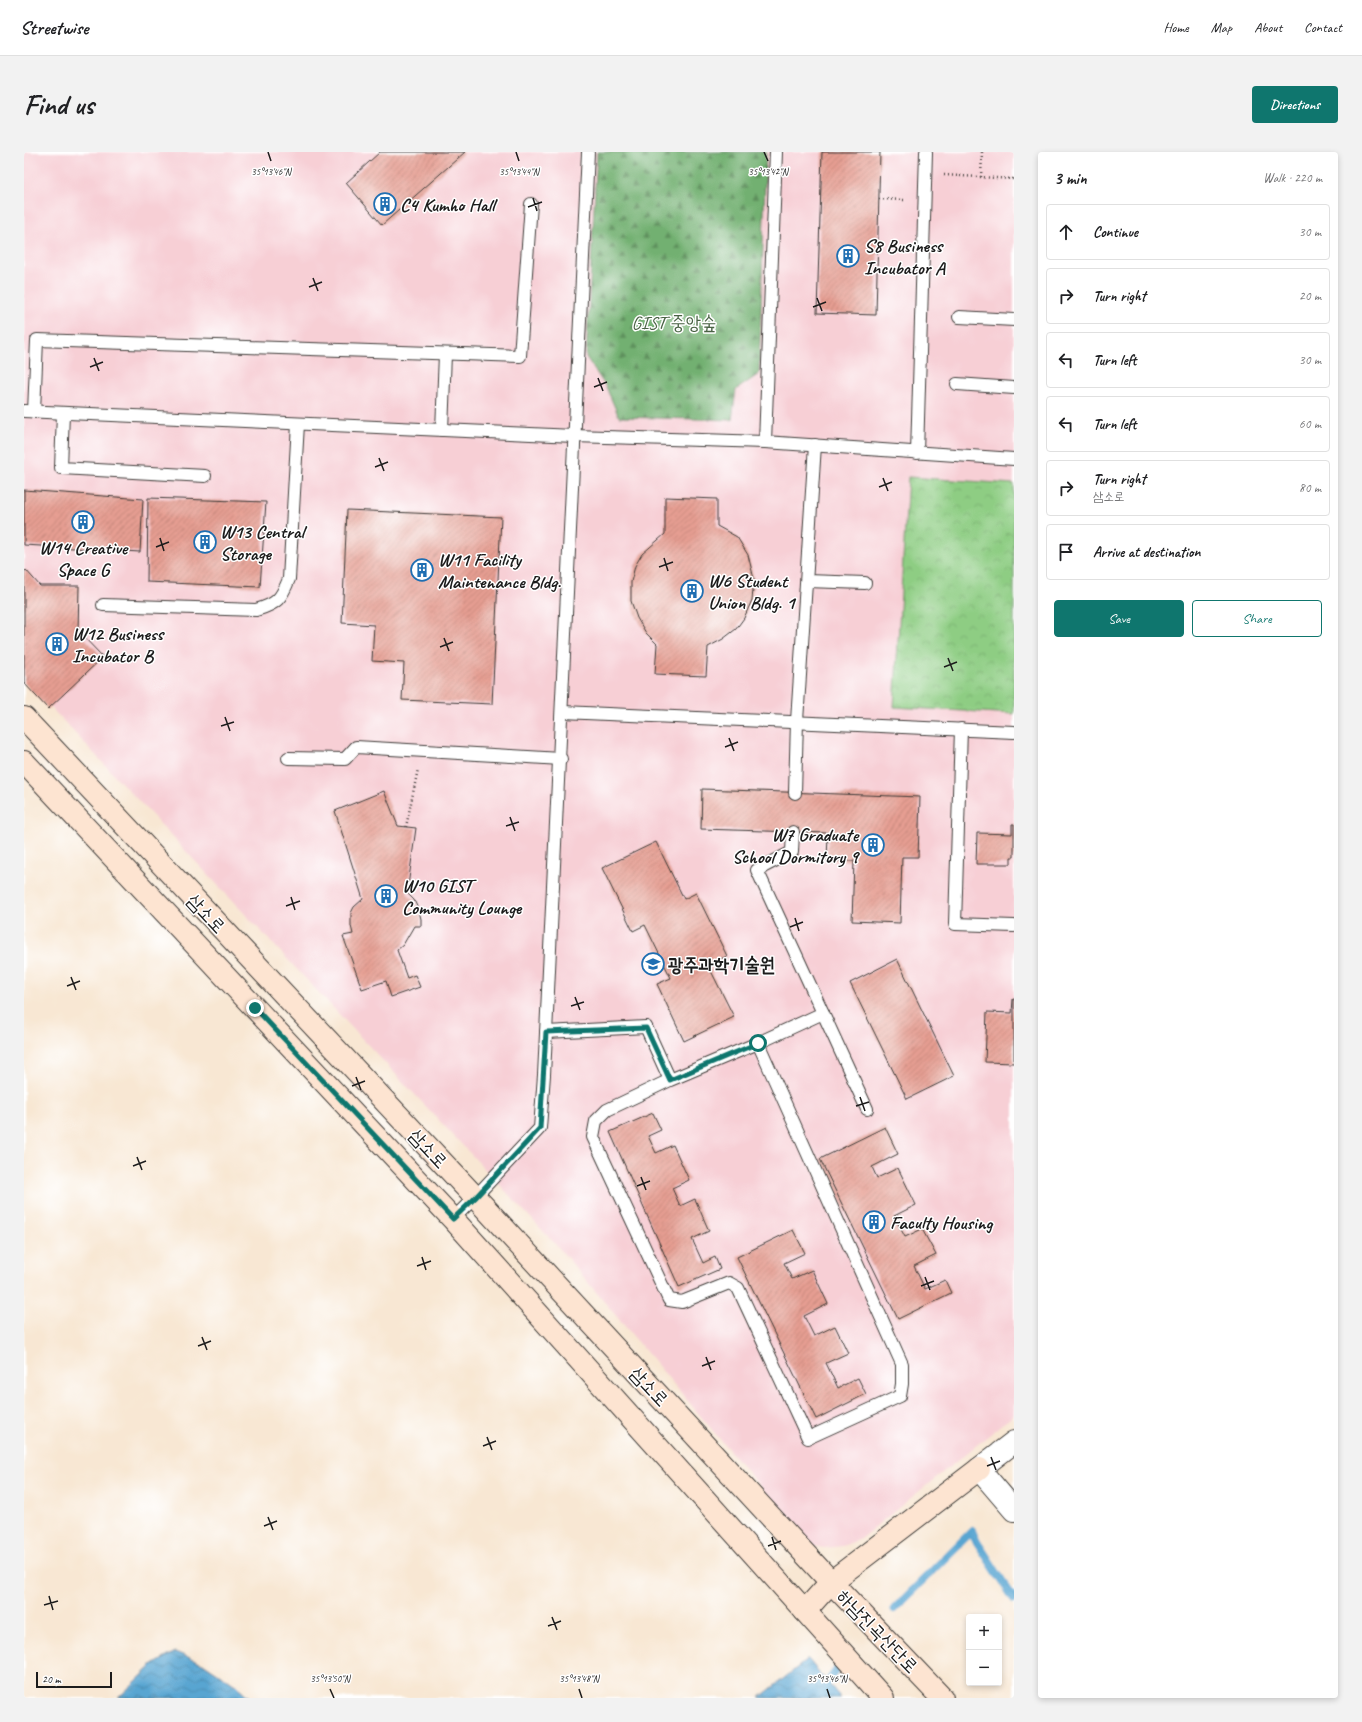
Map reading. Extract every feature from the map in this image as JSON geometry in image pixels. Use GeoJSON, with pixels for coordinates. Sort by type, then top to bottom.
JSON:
{"type":"FeatureCollection","features":[{"type":"Feature","properties":{"kind":"street","name":"삼소로"},"geometry":{"type":"LineString","coordinates":[[24,718],[475,1198],[831,1582]]}},
{"type":"Feature","properties":{"kind":"street","name":"삼소로"},"geometry":{"type":"LineString","coordinates":[[24,762],[453,1219],[805,1611]]}},
{"type":"Feature","properties":{"kind":"street"},"geometry":{"type":"LineString","coordinates":[[805,1611],[831,1582],[1014,1442]]}},
{"type":"Feature","properties":{"kind":"street"},"geometry":{"type":"LineString","coordinates":[[979,1469],[1014,1510]]}},
{"type":"Feature","properties":{"kind":"street","name":"하남진곡산단로"},"geometry":{"type":"LineString","coordinates":[[831,1582],[942,1698]]}},
{"type":"Feature","properties":{"kind":"street","name":"하남진곡산단로"},"geometry":{"type":"LineString","coordinates":[[805,1611],[883,1698]]}},
{"type":"Feature","properties":{"kind":"lane"},"geometry":{"type":"LineString","coordinates":[[453,1219],[475,1198],[540,1128],[561,759],[574,436],[588,152]]}},
{"type":"Feature","properties":{"kind":"lane"},"geometry":{"type":"LineString","coordinates":[[765,442],[776,152]]}},
{"type":"Feature","properties":{"kind":"lane"},"geometry":{"type":"LineString","coordinates":[[917,452],[926,152]]}},
{"type":"Feature","properties":{"kind":"lane"},"geometry":{"type":"LineString","coordinates":[[531,204],[520,356],[37,340],[29,411],[574,436],[765,442],[1014,459]]}},
{"type":"Feature","properties":{"kind":"lane"},"geometry":{"type":"LineString","coordinates":[[959,317],[1014,320]]}},
{"type":"Feature","properties":{"kind":"lane"},"geometry":{"type":"LineString","coordinates":[[442,430],[445,354]]}},
{"type":"Feature","properties":{"kind":"lane"},"geometry":{"type":"LineString","coordinates":[[957,384],[1014,388]]}},
{"type":"Feature","properties":{"kind":"lane"},"geometry":{"type":"LineString","coordinates":[[63,413],[61,468],[205,476]]}},
{"type":"Feature","properties":{"kind":"lane"},"geometry":{"type":"LineString","coordinates":[[103,605],[256,610],[272,606],[284,593],[289,579],[298,424]]}},
{"type":"Feature","properties":{"kind":"lane"},"geometry":{"type":"LineString","coordinates":[[795,793],[797,721],[815,445]]}},
{"type":"Feature","properties":{"kind":"lane"},"geometry":{"type":"LineString","coordinates":[[807,581],[865,583]]}},
{"type":"Feature","properties":{"kind":"lane"},"geometry":{"type":"LineString","coordinates":[[563,712],[797,721],[1014,732]]}},
{"type":"Feature","properties":{"kind":"lane"},"geometry":{"type":"LineString","coordinates":[[961,729],[955,924],[1014,926]]}},
{"type":"Feature","properties":{"kind":"lane"},"geometry":{"type":"LineString","coordinates":[[288,758],[345,759],[356,746],[561,759]]}},
{"type":"Feature","properties":{"kind":"lane"},"geometry":{"type":"LineString","coordinates":[[793,832],[792,852],[757,870],[866,1109]]}},
{"type":"Feature","properties":{"kind":"lane"},"geometry":{"type":"LineString","coordinates":[[758,1043],[902,1364],[902,1384],[900,1396],[808,1438],[738,1288],[729,1282],[682,1302],[669,1300],[593,1137],[596,1120],[607,1110],[670,1080],[758,1043],[823,1013]]}},
{"type":"Feature","properties":{"kind":"lane"},"geometry":{"type":"LineString","coordinates":[[546,1032],[646,1028],[670,1080]]}},
{"type":"Feature","properties":{"kind":"path"},"geometry":{"type":"LineString","coordinates":[[981,177],[982,152]]}},
{"type":"Feature","properties":{"kind":"path"},"geometry":{"type":"LineString","coordinates":[[925,175],[1014,179]]}},
{"type":"Feature","properties":{"kind":"path"},"geometry":{"type":"LineString","coordinates":[[879,199],[925,201]]}},
{"type":"Feature","properties":{"kind":"path"},"geometry":{"type":"LineString","coordinates":[[406,827],[422,751]]}},
{"type":"Feature","properties":{"kind":"shaded area","name":"광주과학기술원"},"geometry":{"type":"Polygon","coordinates":[[[24,152],[1014,152],[1014,1415],[860,1539],[843,1546],[824,1548],[809,1545],[559,1248],[24,679],[24,152]]]}},
{"type":"Feature","properties":{"kind":"green space","name":"GIST 중앙숲"},"geometry":{"type":"Polygon","coordinates":[[[597,152],[766,152],[759,374],[736,390],[732,420],[619,417],[606,387],[586,357],[597,152]]]}},
{"type":"Feature","properties":{"kind":"green space"},"geometry":{"type":"Polygon","coordinates":[[[908,477],[1014,484],[1014,714],[894,707],[908,477]]]}},
{"type":"Feature","properties":{"kind":"water"},"geometry":{"type":"Polygon","coordinates":[[[175,1652],[203,1663],[237,1686],[250,1698],[118,1698],[153,1665],[175,1652]]]}},
{"type":"Feature","properties":{"kind":"water"},"geometry":{"type":"Polygon","coordinates":[[[808,1659],[841,1698],[759,1698],[808,1659]]]}},
{"type":"Feature","properties":{"kind":"building","name":"C4 Kumho Hall"},"geometry":{"type":"Polygon","coordinates":[[[380,152],[465,152],[382,225],[346,183],[380,152]]]}},
{"type":"Feature","properties":{"kind":"building","name":"S8 Business Incubator A"},"geometry":{"type":"Polygon","coordinates":[[[822,152],[880,152],[876,315],[817,313],[822,152]]]}},
{"type":"Feature","properties":{"kind":"building","name":"W14 Creative Space G"},"geometry":{"type":"Polygon","coordinates":[[[24,490],[143,499],[140,552],[24,545],[24,490]]]}},
{"type":"Feature","properties":{"kind":"building","name":"W6 Student Union Bldg. 1"},"geometry":{"type":"Polygon","coordinates":[[[665,497],[717,499],[717,526],[737,537],[748,555],[754,579],[752,600],[744,618],[736,629],[723,639],[708,647],[706,676],[655,674],[657,644],[646,633],[637,618],[631,601],[631,582],[635,566],[642,554],[665,534],[665,497]]]}},
{"type":"Feature","properties":{"kind":"building","name":"W13 Central Storage"},"geometry":{"type":"Polygon","coordinates":[[[148,498],[266,502],[260,587],[147,582],[148,498]]]}},
{"type":"Feature","properties":{"kind":"building","name":"W11 Facility Maintenance Bldg."},"geometry":{"type":"Polygon","coordinates":[[[347,510],[501,517],[492,704],[402,700],[404,663],[372,661],[374,625],[342,623],[347,510]]]}},
{"type":"Feature","properties":{"kind":"building","name":"W12 Business Incubator B"},"geometry":{"type":"Polygon","coordinates":[[[26,570],[40,586],[79,586],[78,631],[103,657],[48,709],[24,683],[24,572],[26,570]]]}},
{"type":"Feature","properties":{"kind":"building","name":"W7 Graduate School Dormitory 9"},"geometry":{"type":"Polygon","coordinates":[[[702,789],[920,797],[918,857],[902,857],[900,923],[852,921],[854,861],[827,861],[828,833],[701,829],[702,789]]]}},
{"type":"Feature","properties":{"kind":"building","name":"W10 GIST Community Lounge"},"geometry":{"type":"Polygon","coordinates":[[[384,791],[398,826],[416,828],[407,893],[414,900],[421,919],[421,926],[414,926],[403,945],[397,950],[407,978],[415,975],[420,987],[391,997],[386,981],[362,989],[343,936],[353,934],[351,926],[351,913],[354,907],[363,899],[335,811],[384,791]]]}},
{"type":"Feature","properties":{"kind":"building"},"geometry":{"type":"Polygon","coordinates":[[[1012,824],[1014,824],[1014,857],[1011,857],[1011,864],[976,864],[977,833],[1012,834],[1012,824]]]}},
{"type":"Feature","properties":{"kind":"building"},"geometry":{"type":"Polygon","coordinates":[[[656,842],[684,899],[696,893],[727,956],[708,965],[734,1017],[684,1041],[657,984],[671,978],[645,925],[633,931],[602,868],[656,842]]]}},
{"type":"Feature","properties":{"kind":"building"},"geometry":{"type":"Polygon","coordinates":[[[897,959],[954,1076],[907,1099],[850,983],[897,959]]]}},
{"type":"Feature","properties":{"kind":"building"},"geometry":{"type":"Polygon","coordinates":[[[1013,999],[1014,1063],[985,1062],[987,1012],[1012,1013],[1013,999]]]}},
{"type":"Feature","properties":{"kind":"building"},"geometry":{"type":"Polygon","coordinates":[[[653,1113],[661,1130],[648,1136],[656,1153],[673,1145],[689,1180],[672,1188],[680,1206],[695,1199],[709,1231],[692,1239],[703,1263],[715,1257],[720,1269],[679,1287],[610,1132],[653,1113]]]}},
{"type":"Feature","properties":{"kind":"building","name":"Faculty Housing"},"geometry":{"type":"Polygon","coordinates":[[[885,1127],[898,1154],[872,1167],[877,1178],[898,1168],[916,1205],[894,1216],[905,1237],[922,1229],[936,1255],[914,1266],[925,1289],[945,1280],[951,1293],[898,1319],[820,1159],[885,1127]]]}},
{"type":"Feature","properties":{"kind":"building"},"geometry":{"type":"Polygon","coordinates":[[[793,1230],[805,1253],[784,1263],[792,1279],[812,1270],[828,1304],[804,1316],[814,1336],[835,1326],[848,1353],[826,1363],[838,1388],[858,1378],[866,1394],[816,1419],[737,1257],[793,1230]]]}},
{"type":"Feature","properties":{"kind":"waterway"},"geometry":{"type":"LineString","coordinates":[[894,1609],[972,1531],[977,1542],[1014,1599]]}},
{"type":"Feature","properties":{"kind":"waterway"},"geometry":{"type":"LineString","coordinates":[[827,1683],[839,1667]]}},
{"type":"Feature","properties":{"kind":"place","name":"C4 Kumho Hall"},"geometry":{"type":"Point","coordinates":[385,204]}},
{"type":"Feature","properties":{"kind":"place","name":"S8 Business Incubator A"},"geometry":{"type":"Point","coordinates":[848,256]}},
{"type":"Feature","properties":{"kind":"place","name":"W14 Creative Space G"},"geometry":{"type":"Point","coordinates":[83,522]}},
{"type":"Feature","properties":{"kind":"place","name":"W13 Central Storage"},"geometry":{"type":"Point","coordinates":[205,542]}},
{"type":"Feature","properties":{"kind":"place","name":"W11 Facility Maintenance Bldg."},"geometry":{"type":"Point","coordinates":[422,570]}},
{"type":"Feature","properties":{"kind":"place","name":"W6 Student Union Bldg. 1"},"geometry":{"type":"Point","coordinates":[692,591]}},
{"type":"Feature","properties":{"kind":"place","name":"W12 Business Incubator B"},"geometry":{"type":"Point","coordinates":[57,644]}},
{"type":"Feature","properties":{"kind":"place","name":"W7 Graduate School Dormitory 9"},"geometry":{"type":"Point","coordinates":[873,845]}},
{"type":"Feature","properties":{"kind":"place","name":"W10 GIST Community Lounge"},"geometry":{"type":"Point","coordinates":[386,896]}},
{"type":"Feature","properties":{"kind":"place","name":"광주과학기술원"},"geometry":{"type":"Point","coordinates":[653,964]}},
{"type":"Feature","properties":{"kind":"place","name":"Faculty Housing"},"geometry":{"type":"Point","coordinates":[874,1222]}},
{"type":"Feature","properties":{"kind":"route"},"geometry":{"type":"LineString","coordinates":[[255,1008],[453,1219],[475,1198],[540,1128],[546,1032],[646,1028],[670,1080],[758,1043]]}}]}
